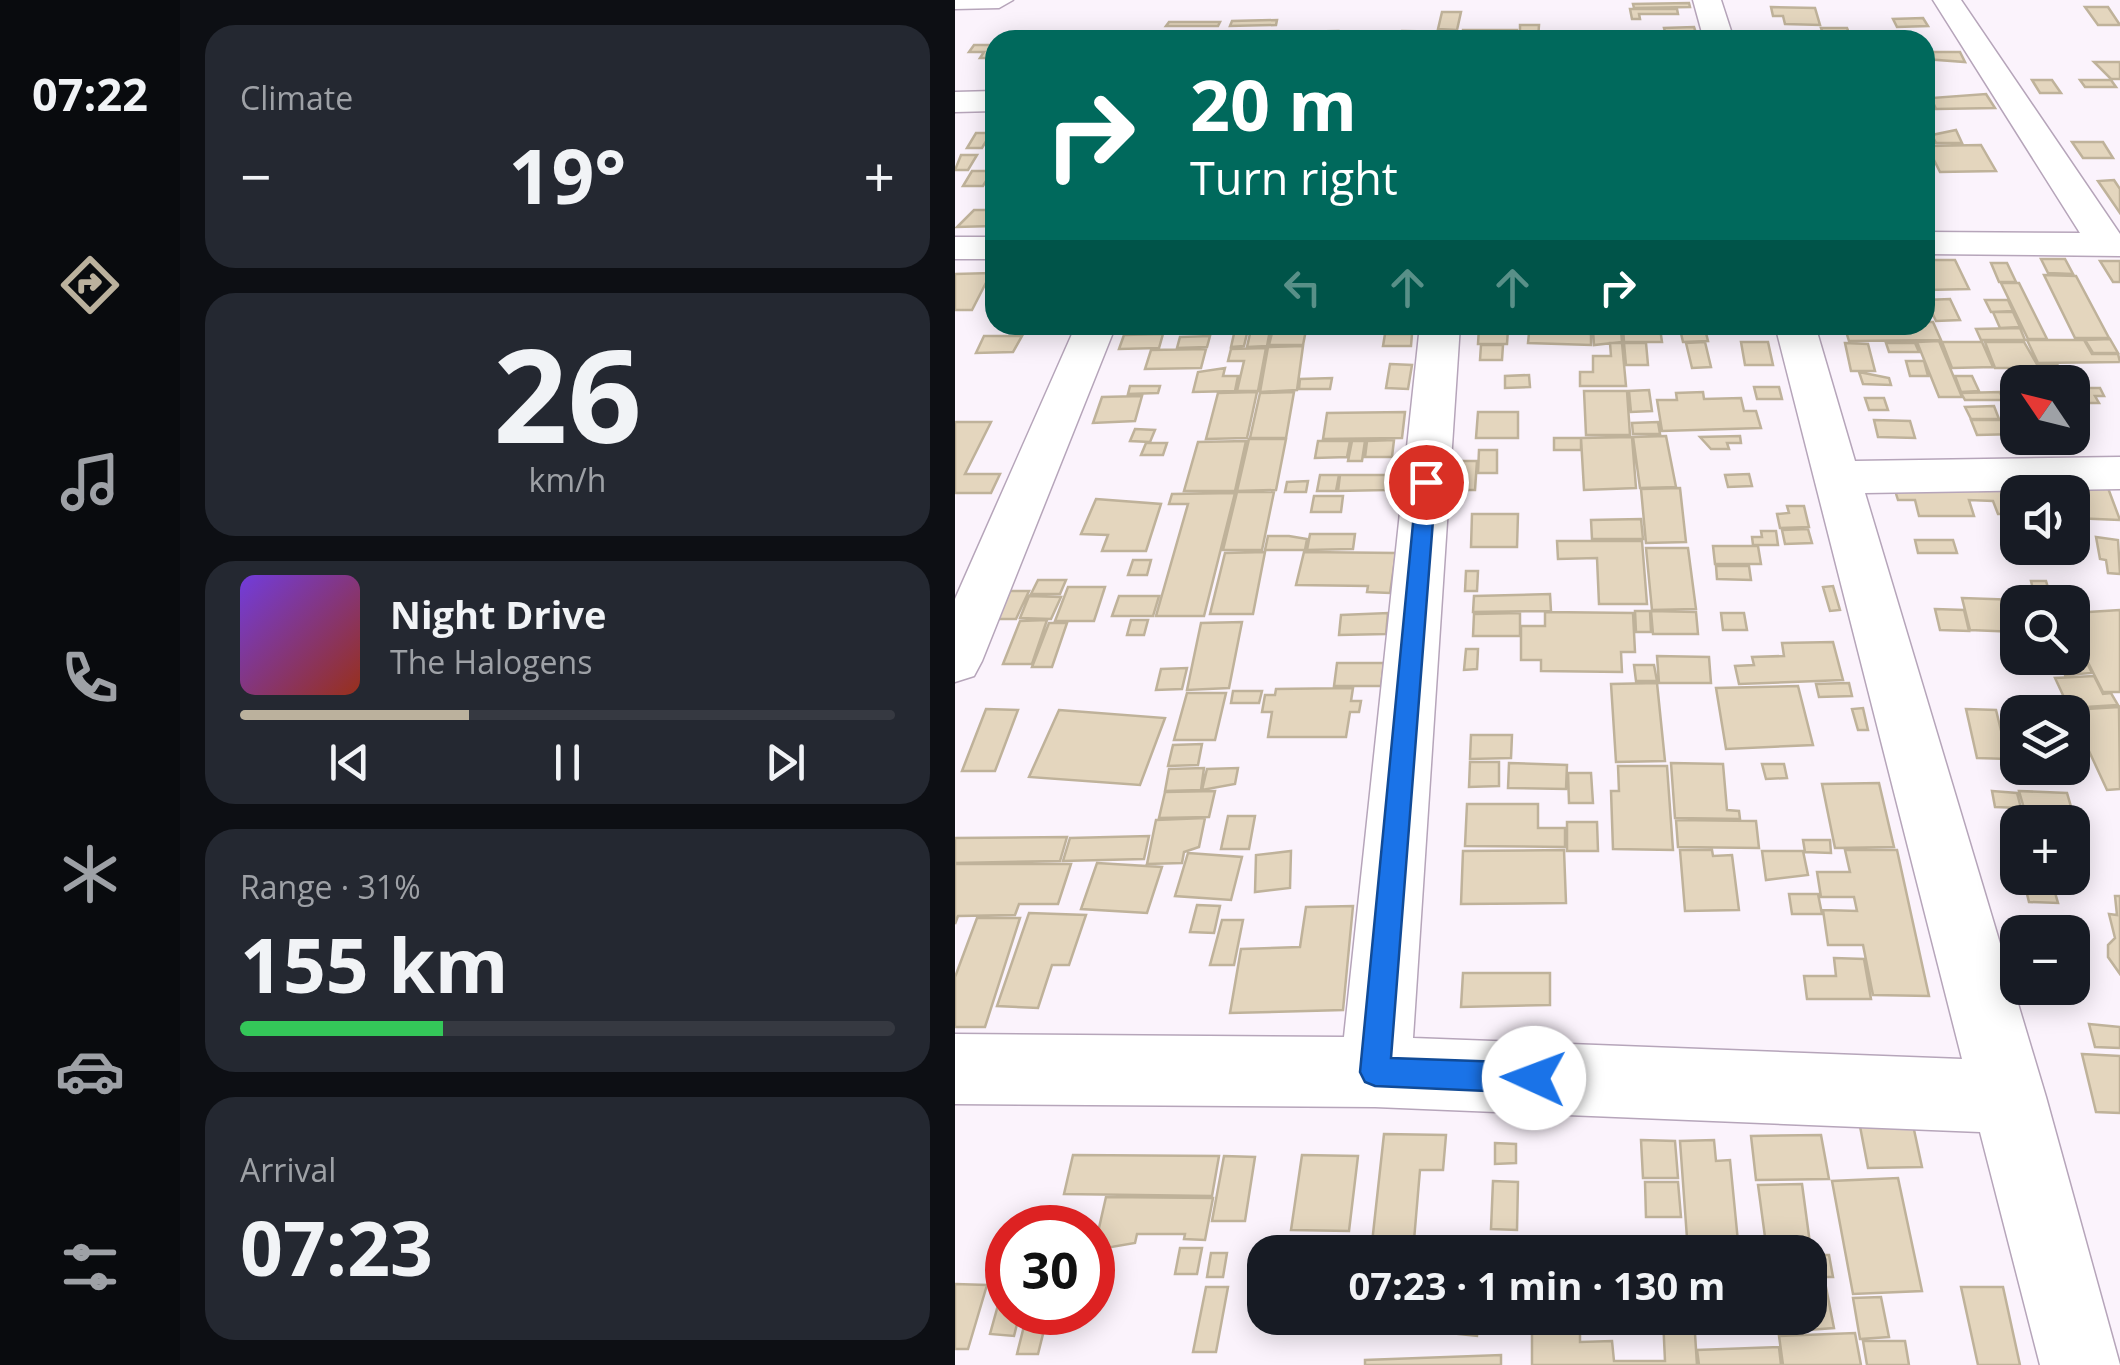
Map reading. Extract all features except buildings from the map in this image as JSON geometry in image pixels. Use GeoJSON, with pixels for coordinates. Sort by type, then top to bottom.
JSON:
{"type":"FeatureCollection","features":[{"type":"Feature","properties":{"kind":"street"},"geometry":{"type":"LineString","coordinates":[[955,0],[999,0]]}},
{"type":"Feature","properties":{"kind":"street"},"geometry":{"type":"LineString","coordinates":[[1707,0],[1716,30]]}},
{"type":"Feature","properties":{"kind":"street"},"geometry":{"type":"LineString","coordinates":[[1947,0],[2113,245]]}},
{"type":"Feature","properties":{"kind":"street"},"geometry":{"type":"LineString","coordinates":[[955,102],[985,101]]}},
{"type":"Feature","properties":{"kind":"street"},"geometry":{"type":"LineString","coordinates":[[1935,243],[2113,245]]}},
{"type":"Feature","properties":{"kind":"street"},"geometry":{"type":"LineString","coordinates":[[955,248],[985,248]]}},
{"type":"Feature","properties":{"kind":"street"},"geometry":{"type":"LineString","coordinates":[[955,662],[1092,335]]}},
{"type":"Feature","properties":{"kind":"street"},"geometry":{"type":"LineString","coordinates":[[1375,1072],[1439,335]]}},
{"type":"Feature","properties":{"kind":"street"},"geometry":{"type":"LineString","coordinates":[[1798,335],[2081,1365]]}},
{"type":"Feature","properties":{"kind":"street"},"geometry":{"type":"LineString","coordinates":[[1836,477],[2120,473]]}},
{"type":"Feature","properties":{"kind":"street"},"geometry":{"type":"LineString","coordinates":[[955,1069],[1375,1072],[2009,1097]]}},
{"type":"Feature","properties":{"kind":"route"},"geometry":{"type":"LineString","coordinates":[[1426,482],[1375,1072],[1534,1078]]}}]}
